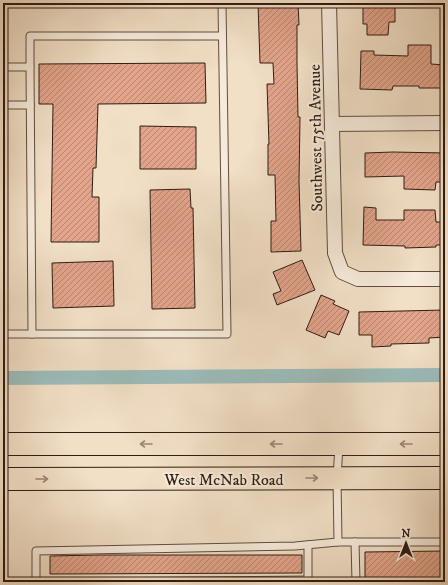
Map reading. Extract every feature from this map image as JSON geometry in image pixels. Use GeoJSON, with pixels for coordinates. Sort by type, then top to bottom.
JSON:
{"type":"FeatureCollection","features":[{"type":"Feature","properties":{"kind":"main road"},"geometry":{"type":"LineString","coordinates":[[3,444],[445,444]]}},
{"type":"Feature","properties":{"kind":"main road","name":"West McNab Road"},"geometry":{"type":"LineString","coordinates":[[3,479],[445,478]]}},
{"type":"Feature","properties":{"kind":"street","name":"Southwest 75th Avenue"},"geometry":{"type":"LineString","coordinates":[[329,3],[335,253],[342,272],[358,279],[445,279]]}},
{"type":"Feature","properties":{"kind":"street"},"geometry":{"type":"LineString","coordinates":[[332,124],[445,123]]}},
{"type":"Feature","properties":{"kind":"lane"},"geometry":{"type":"LineString","coordinates":[[3,334],[227,334],[222,3]]}},
{"type":"Feature","properties":{"kind":"lane"},"geometry":{"type":"LineString","coordinates":[[32,334],[30,36],[222,36]]}},
{"type":"Feature","properties":{"kind":"lane"},"geometry":{"type":"LineString","coordinates":[[3,67],[30,67]]}},
{"type":"Feature","properties":{"kind":"lane"},"geometry":{"type":"LineString","coordinates":[[3,105],[30,105]]}},
{"type":"Feature","properties":{"kind":"lane"},"geometry":{"type":"LineString","coordinates":[[338,542],[337,478],[339,444]]}},
{"type":"Feature","properties":{"kind":"lane"},"geometry":{"type":"LineString","coordinates":[[36,582],[36,551],[308,545],[338,542],[445,542]]}},
{"type":"Feature","properties":{"kind":"lane"},"geometry":{"type":"LineString","coordinates":[[355,542],[356,582]]}},
{"type":"Feature","properties":{"kind":"lane"},"geometry":{"type":"LineString","coordinates":[[86,582],[308,581],[308,545]]}},
{"type":"Feature","properties":{"kind":"building"},"geometry":{"type":"Polygon","coordinates":[[[258,3],[298,3],[299,25],[297,25],[297,63],[298,117],[300,117],[299,181],[301,251],[271,252],[271,221],[276,221],[275,175],[268,175],[269,144],[267,84],[274,84],[273,63],[260,63],[258,3]]]}},
{"type":"Feature","properties":{"kind":"building"},"geometry":{"type":"Polygon","coordinates":[[[363,4],[395,4],[395,22],[389,22],[388,35],[367,35],[367,24],[363,24],[363,4]]]}},
{"type":"Feature","properties":{"kind":"building"},"geometry":{"type":"Polygon","coordinates":[[[408,45],[431,45],[431,64],[445,65],[445,88],[393,86],[392,90],[360,89],[361,51],[374,51],[374,55],[408,56],[408,45]]]}},
{"type":"Feature","properties":{"kind":"building"},"geometry":{"type":"Polygon","coordinates":[[[205,63],[206,103],[98,104],[96,168],[93,168],[92,197],[99,197],[99,242],[51,242],[53,104],[39,104],[39,64],[205,63]]]}},
{"type":"Feature","properties":{"kind":"building"},"geometry":{"type":"Polygon","coordinates":[[[140,126],[196,127],[196,169],[140,169],[140,126]]]}},
{"type":"Feature","properties":{"kind":"building"},"geometry":{"type":"Polygon","coordinates":[[[365,153],[445,153],[445,182],[436,182],[435,190],[404,189],[404,176],[365,177],[365,153]]]}},
{"type":"Feature","properties":{"kind":"building"},"geometry":{"type":"Polygon","coordinates":[[[190,189],[191,208],[193,208],[195,308],[152,309],[150,190],[190,189]]]}},
{"type":"Feature","properties":{"kind":"building"},"geometry":{"type":"Polygon","coordinates":[[[364,207],[376,208],[376,220],[404,220],[404,210],[435,210],[436,222],[445,222],[445,245],[436,245],[436,247],[405,248],[405,246],[363,245],[364,207]]]}},
{"type":"Feature","properties":{"kind":"building"},"geometry":{"type":"Polygon","coordinates":[[[302,260],[315,290],[277,305],[273,294],[281,291],[273,272],[302,260]]]}},
{"type":"Feature","properties":{"kind":"building"},"geometry":{"type":"Polygon","coordinates":[[[113,261],[114,306],[53,308],[52,263],[113,261]]]}},
{"type":"Feature","properties":{"kind":"building"},"geometry":{"type":"Polygon","coordinates":[[[321,295],[335,301],[333,304],[349,311],[339,335],[328,331],[325,338],[306,330],[321,295]]]}},
{"type":"Feature","properties":{"kind":"building"},"geometry":{"type":"Polygon","coordinates":[[[445,310],[445,337],[429,338],[429,343],[391,344],[391,346],[372,347],[372,335],[359,335],[359,312],[445,310]]]}},
{"type":"Feature","properties":{"kind":"building"},"geometry":{"type":"Polygon","coordinates":[[[445,551],[445,579],[365,579],[365,552],[445,551]]]}},
{"type":"Feature","properties":{"kind":"building"},"geometry":{"type":"Polygon","coordinates":[[[302,555],[302,573],[50,574],[50,556],[302,555]]]}},
{"type":"Feature","properties":{"kind":"waterway"},"geometry":{"type":"LineString","coordinates":[[3,378],[445,375]]}}]}
